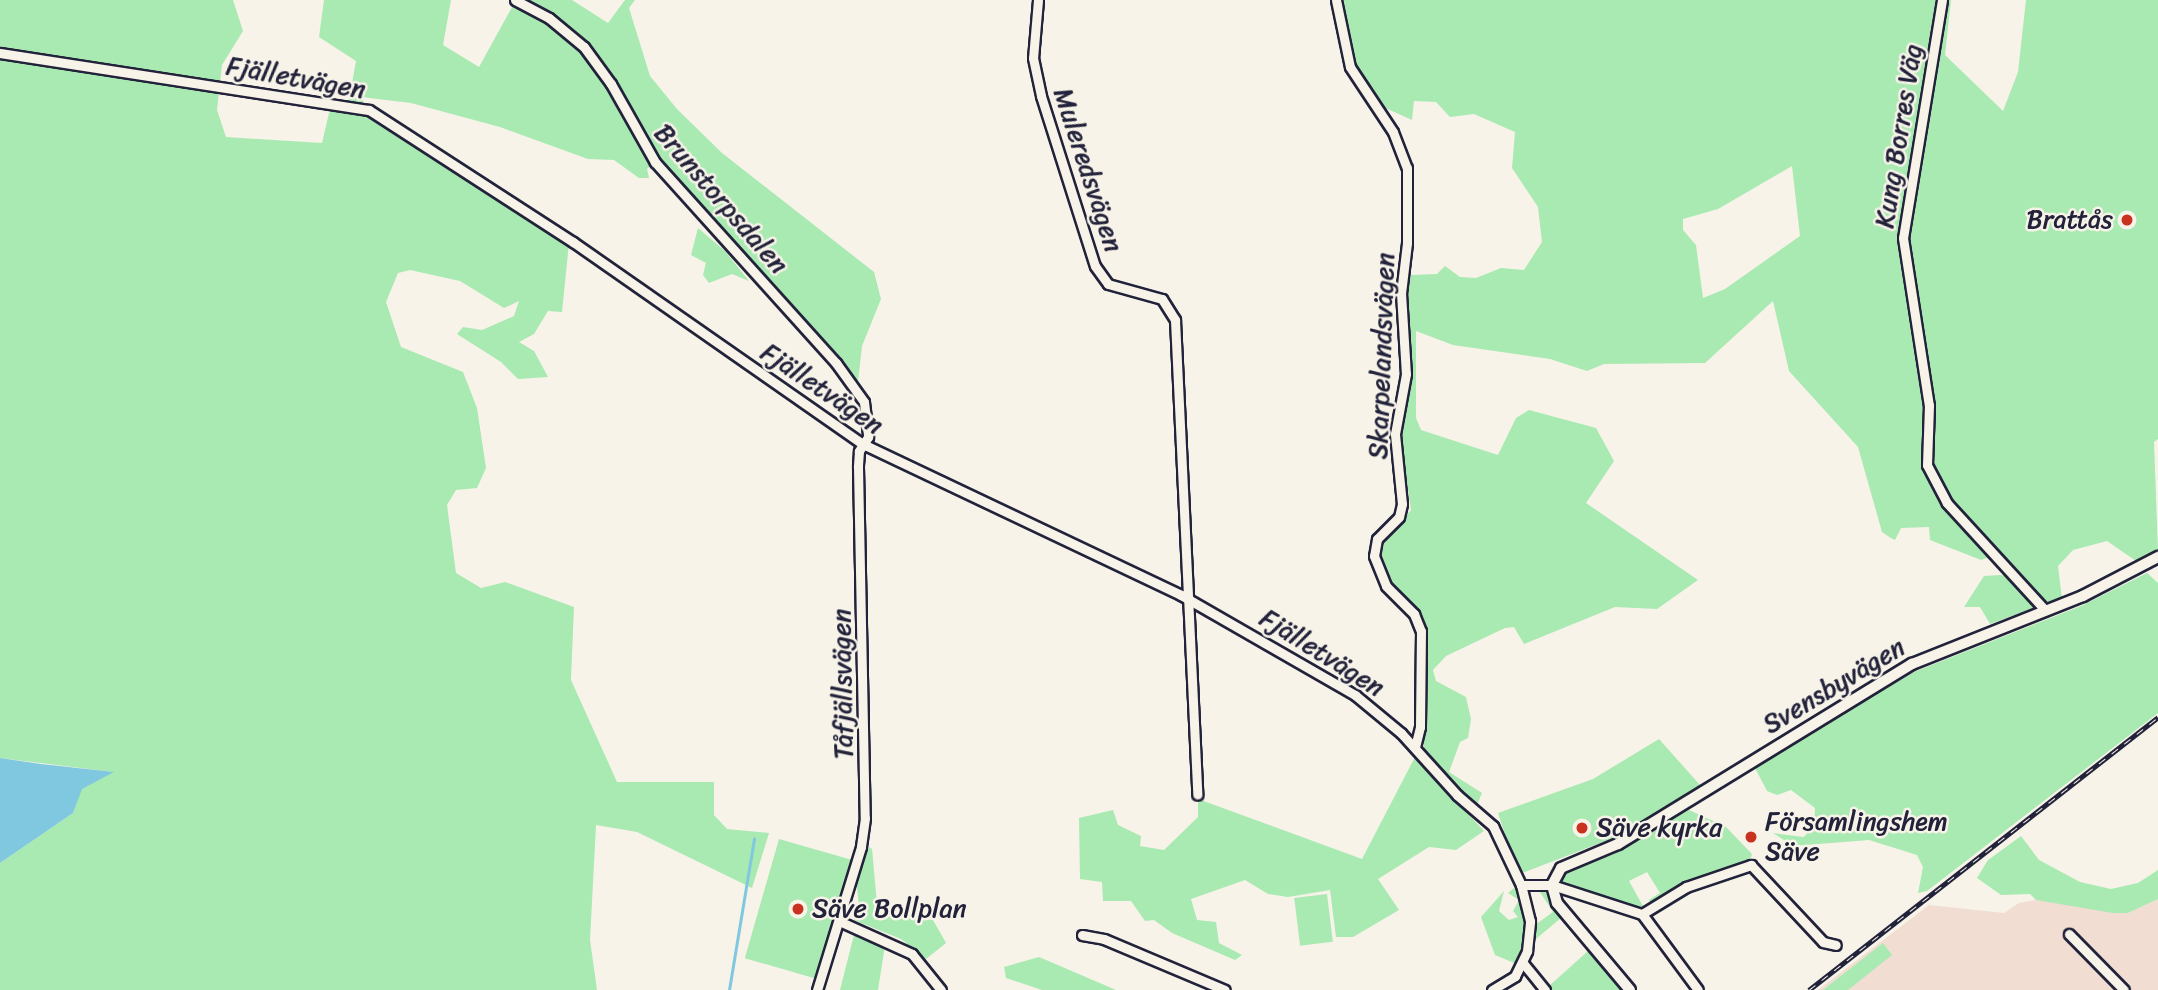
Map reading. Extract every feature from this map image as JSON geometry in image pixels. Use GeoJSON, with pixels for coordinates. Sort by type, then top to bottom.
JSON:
{"type":"FeatureCollection","features":[{"type":"Feature","properties":{"kind":"street","name":"Brunstorpsdalen"},"geometry":{"type":"LineString","coordinates":[[515,0],[549,19],[584,47],[611,84],[654,162],[856,387],[867,418],[868,437],[863,444]]}},
{"type":"Feature","properties":{"kind":"street","name":"Muleredsvägen"},"geometry":{"type":"LineString","coordinates":[[1038,0],[1033,58],[1041,96],[1095,266],[1108,284],[1162,299],[1175,320],[1198,793]]}},
{"type":"Feature","properties":{"kind":"street","name":"Skarpelandsvägen"},"geometry":{"type":"LineString","coordinates":[[1336,0],[1349,68],[1393,132],[1407,168],[1407,254],[1401,293],[1406,374],[1395,434],[1402,504],[1399,517],[1377,539],[1374,556],[1386,586],[1420,626],[1420,727],[1415,747]]}},
{"type":"Feature","properties":{"kind":"street","name":"Kung Borres Väg"},"geometry":{"type":"LineString","coordinates":[[1942,0],[1903,238],[1930,405],[1927,465],[1947,503],[2045,610]]}},
{"type":"Feature","properties":{"kind":"street","name":"Fjälletvägen"},"geometry":{"type":"LineString","coordinates":[[0,52],[369,110],[576,244],[863,444],[1188,598],[1348,691],[1415,747],[1457,795],[1493,826],[1521,885],[1530,921],[1523,963]]}},
{"type":"Feature","properties":{"kind":"street","name":"Tåfjällsvägen"},"geometry":{"type":"LineString","coordinates":[[817,990],[839,921],[865,818],[858,467],[863,444]]}},
{"type":"Feature","properties":{"kind":"street","name":"Svensbyvägen"},"geometry":{"type":"LineString","coordinates":[[1552,885],[1561,869],[1618,844],[1895,673],[2106,586],[2158,557]]}},
{"type":"Feature","properties":{"kind":"street"},"geometry":{"type":"LineString","coordinates":[[1642,914],[1686,887],[1751,865],[1824,942],[1836,945]]}},
{"type":"Feature","properties":{"kind":"street"},"geometry":{"type":"LineString","coordinates":[[1521,885],[1552,885],[1642,914],[1698,990]]}},
{"type":"Feature","properties":{"kind":"street"},"geometry":{"type":"LineString","coordinates":[[1552,885],[1559,906],[1630,990]]}},
{"type":"Feature","properties":{"kind":"street"},"geometry":{"type":"LineString","coordinates":[[839,921],[912,954],[941,990]]}},
{"type":"Feature","properties":{"kind":"street"},"geometry":{"type":"LineString","coordinates":[[2069,934],[2124,990]]}},
{"type":"Feature","properties":{"kind":"street"},"geometry":{"type":"LineString","coordinates":[[1082,935],[1104,939],[1225,990]]}},
{"type":"Feature","properties":{"kind":"street"},"geometry":{"type":"LineString","coordinates":[[1492,990],[1515,976],[1523,963],[1545,990]]}},
{"type":"Feature","properties":{"kind":"shaded area"},"geometry":{"type":"Polygon","coordinates":[[[2158,899],[2158,990],[1818,990],[1929,905],[2004,913],[2019,903],[2036,900],[2128,913],[2158,899]]]}},
{"type":"Feature","properties":{"kind":"green space"},"geometry":{"type":"Polygon","coordinates":[[[0,0],[233,0],[243,31],[222,65],[217,110],[226,137],[322,143],[329,113],[349,100],[356,61],[319,37],[324,0],[451,0],[443,45],[479,67],[516,0],[572,0],[608,23],[625,0],[635,0],[629,8],[650,76],[677,109],[722,153],[874,272],[881,299],[862,346],[858,382],[657,159],[647,169],[649,178],[639,178],[614,160],[588,159],[500,127],[411,103],[361,97],[372,118],[569,243],[562,312],[548,311],[534,334],[519,342],[534,351],[548,377],[518,379],[501,362],[457,334],[463,327],[482,330],[514,316],[519,301],[504,308],[460,281],[410,270],[398,273],[386,302],[401,347],[463,372],[477,408],[486,468],[477,488],[456,490],[447,505],[456,573],[481,588],[505,582],[574,607],[571,680],[617,782],[714,782],[714,815],[727,829],[769,833],[752,888],[637,832],[596,825],[590,940],[597,990],[0,990],[0,863],[73,813],[81,789],[113,772],[0,758],[0,0]]]}},
{"type":"Feature","properties":{"kind":"green space"},"geometry":{"type":"Polygon","coordinates":[[[1339,0],[1951,0],[1945,55],[2003,111],[2018,72],[2026,0],[2158,0],[2158,439],[2154,442],[2158,550],[2139,563],[2107,541],[2073,550],[2058,566],[2062,599],[2044,605],[2032,586],[1997,554],[1981,560],[1930,540],[1929,527],[1901,528],[1895,540],[1891,538],[1882,532],[1858,447],[1789,371],[1773,301],[1705,363],[1604,364],[1587,371],[1550,359],[1453,345],[1416,331],[1416,418],[1421,430],[1498,455],[1516,418],[1529,410],[1596,428],[1614,461],[1586,503],[1698,580],[1657,609],[1615,607],[1524,644],[1514,627],[1505,628],[1446,656],[1433,670],[1436,681],[1466,697],[1471,719],[1468,738],[1460,742],[1449,772],[1482,793],[1477,805],[1443,776],[1424,751],[1424,618],[1385,576],[1378,551],[1411,510],[1400,435],[1410,373],[1405,292],[1411,275],[1437,274],[1445,266],[1460,277],[1476,278],[1501,268],[1524,270],[1542,242],[1538,207],[1512,168],[1515,132],[1474,114],[1450,117],[1436,102],[1414,101],[1412,120],[1381,106],[1350,60],[1339,0]],[[1792,166],[1718,209],[1683,219],[1683,230],[1696,245],[1703,298],[1725,289],[1800,236],[1792,166]]]}},
{"type":"Feature","properties":{"kind":"green space"},"geometry":{"type":"Polygon","coordinates":[[[698,228],[725,251],[749,281],[732,274],[709,283],[703,275],[706,263],[691,255],[698,228]]]}},
{"type":"Feature","properties":{"kind":"green space"},"geometry":{"type":"Polygon","coordinates":[[[2147,573],[2158,583],[2158,713],[1927,891],[1918,893],[1923,867],[1917,855],[1869,840],[1793,846],[1773,833],[1804,837],[1814,825],[1815,808],[1791,790],[1777,795],[1767,791],[1755,768],[1914,672],[2081,606],[2147,573]]]}},
{"type":"Feature","properties":{"kind":"green space"},"geometry":{"type":"Polygon","coordinates":[[[1984,576],[2010,576],[2033,608],[1990,624],[1980,607],[1964,607],[1984,576]]]}},
{"type":"Feature","properties":{"kind":"green space"},"geometry":{"type":"Polygon","coordinates":[[[1659,739],[1700,785],[1613,838],[1525,872],[1517,871],[1498,813],[1593,779],[1659,739]]]}},
{"type":"Feature","properties":{"kind":"green space"},"geometry":{"type":"Polygon","coordinates":[[[1415,757],[1484,831],[1456,850],[1429,847],[1378,879],[1399,910],[1353,937],[1336,937],[1330,890],[1288,897],[1268,894],[1245,880],[1191,899],[1197,920],[1216,922],[1219,943],[1242,955],[1235,960],[1172,933],[1154,920],[1145,921],[1131,901],[1103,901],[1102,882],[1080,879],[1079,818],[1113,810],[1118,825],[1141,836],[1140,846],[1164,850],[1198,817],[1198,799],[1362,859],[1415,757]]]}},
{"type":"Feature","properties":{"kind":"green space"},"geometry":{"type":"Polygon","coordinates":[[[1689,810],[1726,827],[1752,854],[1750,860],[1682,883],[1651,905],[1649,900],[1660,893],[1647,872],[1629,881],[1644,908],[1641,911],[1561,884],[1567,872],[1614,854],[1689,810]]]}},
{"type":"Feature","properties":{"kind":"green space"},"geometry":{"type":"Polygon","coordinates":[[[2021,836],[2039,860],[2080,882],[2111,889],[2138,883],[2158,870],[2158,899],[2128,913],[2113,913],[2036,900],[2030,894],[2001,895],[1977,878],[1988,860],[2021,836]]]}},
{"type":"Feature","properties":{"kind":"green space","name":"Säve Bollplan"},"geometry":{"type":"Polygon","coordinates":[[[779,839],[853,860],[819,979],[745,958],[779,839]]]}},
{"type":"Feature","properties":{"kind":"green space"},"geometry":{"type":"Polygon","coordinates":[[[866,845],[872,849],[878,915],[933,920],[946,943],[926,959],[901,939],[854,920],[859,906],[856,878],[866,845]]]}},
{"type":"Feature","properties":{"kind":"green space"},"geometry":{"type":"Polygon","coordinates":[[[1514,888],[1520,893],[1528,931],[1519,965],[1495,955],[1481,917],[1504,891],[1499,911],[1509,920],[1518,917],[1513,911],[1519,900],[1508,893],[1514,888]]]}},
{"type":"Feature","properties":{"kind":"green space"},"geometry":{"type":"Polygon","coordinates":[[[1545,891],[1561,918],[1531,943],[1531,908],[1535,925],[1553,912],[1540,892],[1545,891]]]}},
{"type":"Feature","properties":{"kind":"green space"},"geometry":{"type":"Polygon","coordinates":[[[1327,894],[1333,942],[1300,946],[1294,898],[1327,894]]]}},
{"type":"Feature","properties":{"kind":"green space"},"geometry":{"type":"Polygon","coordinates":[[[855,931],[885,945],[878,990],[840,990],[855,931]]]}},
{"type":"Feature","properties":{"kind":"green space"},"geometry":{"type":"Polygon","coordinates":[[[1883,943],[1892,955],[1848,990],[1823,990],[1883,943]]]}},
{"type":"Feature","properties":{"kind":"green space"},"geometry":{"type":"Polygon","coordinates":[[[1588,951],[1622,990],[1552,990],[1549,986],[1588,951]]]}},
{"type":"Feature","properties":{"kind":"green space"},"geometry":{"type":"Polygon","coordinates":[[[1039,957],[1116,990],[1042,990],[1006,978],[1004,967],[1039,957]]]}},
{"type":"Feature","properties":{"kind":"water"},"geometry":{"type":"Polygon","coordinates":[[[0,758],[114,772],[82,789],[73,813],[0,863],[0,758]]]}},
{"type":"Feature","properties":{"kind":"waterway"},"geometry":{"type":"LineString","coordinates":[[729,990],[754,839]]}},
{"type":"Feature","properties":{"kind":"railway"},"geometry":{"type":"LineString","coordinates":[[1809,990],[2158,717]]}},
{"type":"Feature","properties":{"kind":"place","name":"Brattås"},"geometry":{"type":"Point","coordinates":[2127,220]}},
{"type":"Feature","properties":{"kind":"place","name":"Säve kyrka"},"geometry":{"type":"Point","coordinates":[1582,828]}},
{"type":"Feature","properties":{"kind":"place","name":"Församlingshem Säve"},"geometry":{"type":"Point","coordinates":[1751,837]}},
{"type":"Feature","properties":{"kind":"place","name":"Säve Bollplan"},"geometry":{"type":"Point","coordinates":[798,909]}}]}
